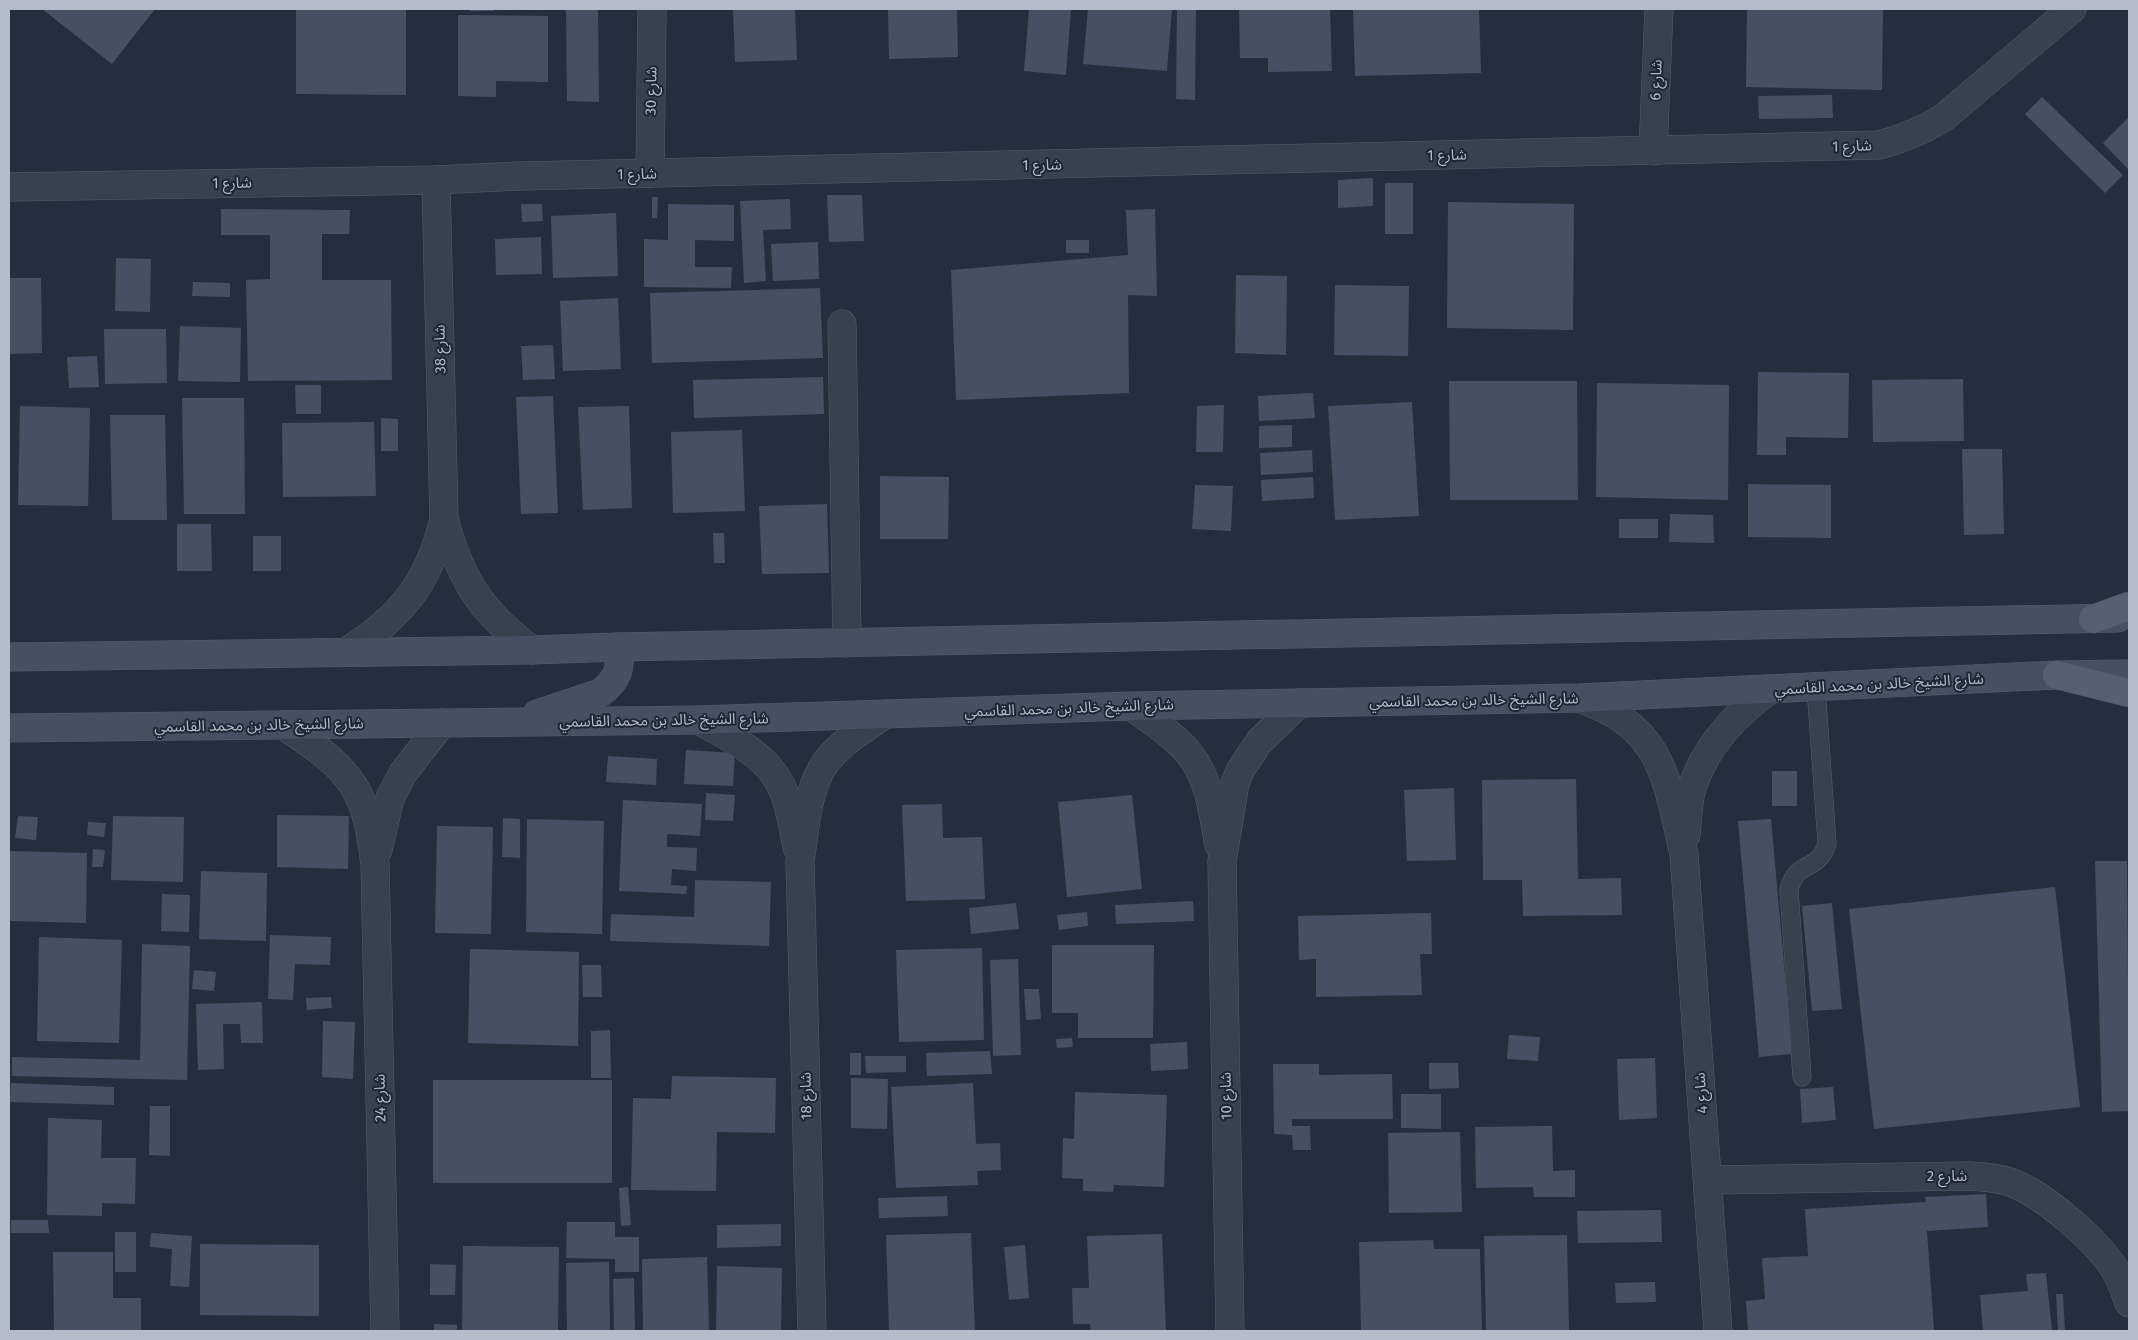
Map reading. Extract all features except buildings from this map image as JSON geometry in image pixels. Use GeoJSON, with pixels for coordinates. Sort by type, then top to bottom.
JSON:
{"type":"FeatureCollection","features":[{"type":"Feature","properties":{"kind":"main road"},"geometry":{"type":"LineString","coordinates":[[2093,619],[2129,606]]}},
{"type":"Feature","properties":{"kind":"main road"},"geometry":{"type":"LineString","coordinates":[[9,657],[532,650],[2129,618]]}},
{"type":"Feature","properties":{"kind":"main road"},"geometry":{"type":"LineString","coordinates":[[514,722],[600,693],[609,687],[616,679],[619,668],[620,657],[617,647]]}},
{"type":"Feature","properties":{"kind":"main road","name":"شارع الشيخ خالد بن محمد القاسمي"},"geometry":{"type":"LineString","coordinates":[[13,733],[283,725],[698,720],[1131,706],[1579,698],[2057,675],[2129,688]]}},
{"type":"Feature","properties":{"kind":"street","name":"شارع 30"},"geometry":{"type":"LineString","coordinates":[[650,173],[652,9]]}},
{"type":"Feature","properties":{"kind":"street","name":"شارع 6"},"geometry":{"type":"LineString","coordinates":[[1653,151],[1659,9]]}},
{"type":"Feature","properties":{"kind":"street","name":"شارع 1"},"geometry":{"type":"LineString","coordinates":[[9,187],[436,180],[650,173],[1878,145],[1901,139],[1923,130],[1943,118],[2072,9]]}},
{"type":"Feature","properties":{"kind":"street","name":"شارع 38"},"geometry":{"type":"LineString","coordinates":[[346,652],[370,637],[392,618],[411,597],[426,572],[438,546],[444,519],[436,180]]}},
{"type":"Feature","properties":{"kind":"street"},"geometry":{"type":"LineString","coordinates":[[842,324],[847,643]]}},
{"type":"Feature","properties":{"kind":"street","name":"شارع 38"},"geometry":{"type":"LineString","coordinates":[[444,519],[453,551],[466,580],[484,607],[501,625],[532,650]]}},
{"type":"Feature","properties":{"kind":"street","name":"شارع 4"},"geometry":{"type":"LineString","coordinates":[[1684,854],[1690,797],[1704,758],[1733,720],[1751,703],[1771,689]]}},
{"type":"Feature","properties":{"kind":"street","name":"شارع 4"},"geometry":{"type":"LineString","coordinates":[[1579,698],[1602,706],[1624,719],[1642,736],[1656,756],[1665,779],[1684,854],[1718,1331]]}},
{"type":"Feature","properties":{"kind":"street","name":"شارع 10"},"geometry":{"type":"LineString","coordinates":[[1230,1331],[1222,861],[1235,784],[1242,769],[1259,742],[1299,703]]}},
{"type":"Feature","properties":{"kind":"street","name":"شارع 10"},"geometry":{"type":"LineString","coordinates":[[1131,706],[1179,742],[1191,756],[1200,771],[1207,788],[1222,861]]}},
{"type":"Feature","properties":{"kind":"street","name":"شارع 18"},"geometry":{"type":"LineString","coordinates":[[800,861],[810,801],[821,769],[844,744],[885,714]]}},
{"type":"Feature","properties":{"kind":"street","name":"شارع 18"},"geometry":{"type":"LineString","coordinates":[[698,720],[748,748],[761,757],[771,769],[786,797],[800,861],[812,1331]]}},
{"type":"Feature","properties":{"kind":"street","name":"شارع 24"},"geometry":{"type":"LineString","coordinates":[[375,864],[390,798],[403,772],[442,723]]}},
{"type":"Feature","properties":{"kind":"street","name":"شارع 24"},"geometry":{"type":"LineString","coordinates":[[283,725],[321,752],[348,779],[359,796],[365,813],[375,864],[384,1331]]}},
{"type":"Feature","properties":{"kind":"street","name":"شارع 2"},"geometry":{"type":"LineString","coordinates":[[1708,1180],[1969,1176],[1991,1177],[2013,1183],[2033,1192],[2121,1262],[2124,1286],[2129,1303]]}},
{"type":"Feature","properties":{"kind":"lane"},"geometry":{"type":"LineString","coordinates":[[1802,1077],[1789,890],[1794,874],[1821,857],[1827,843],[1816,687]]}}]}
